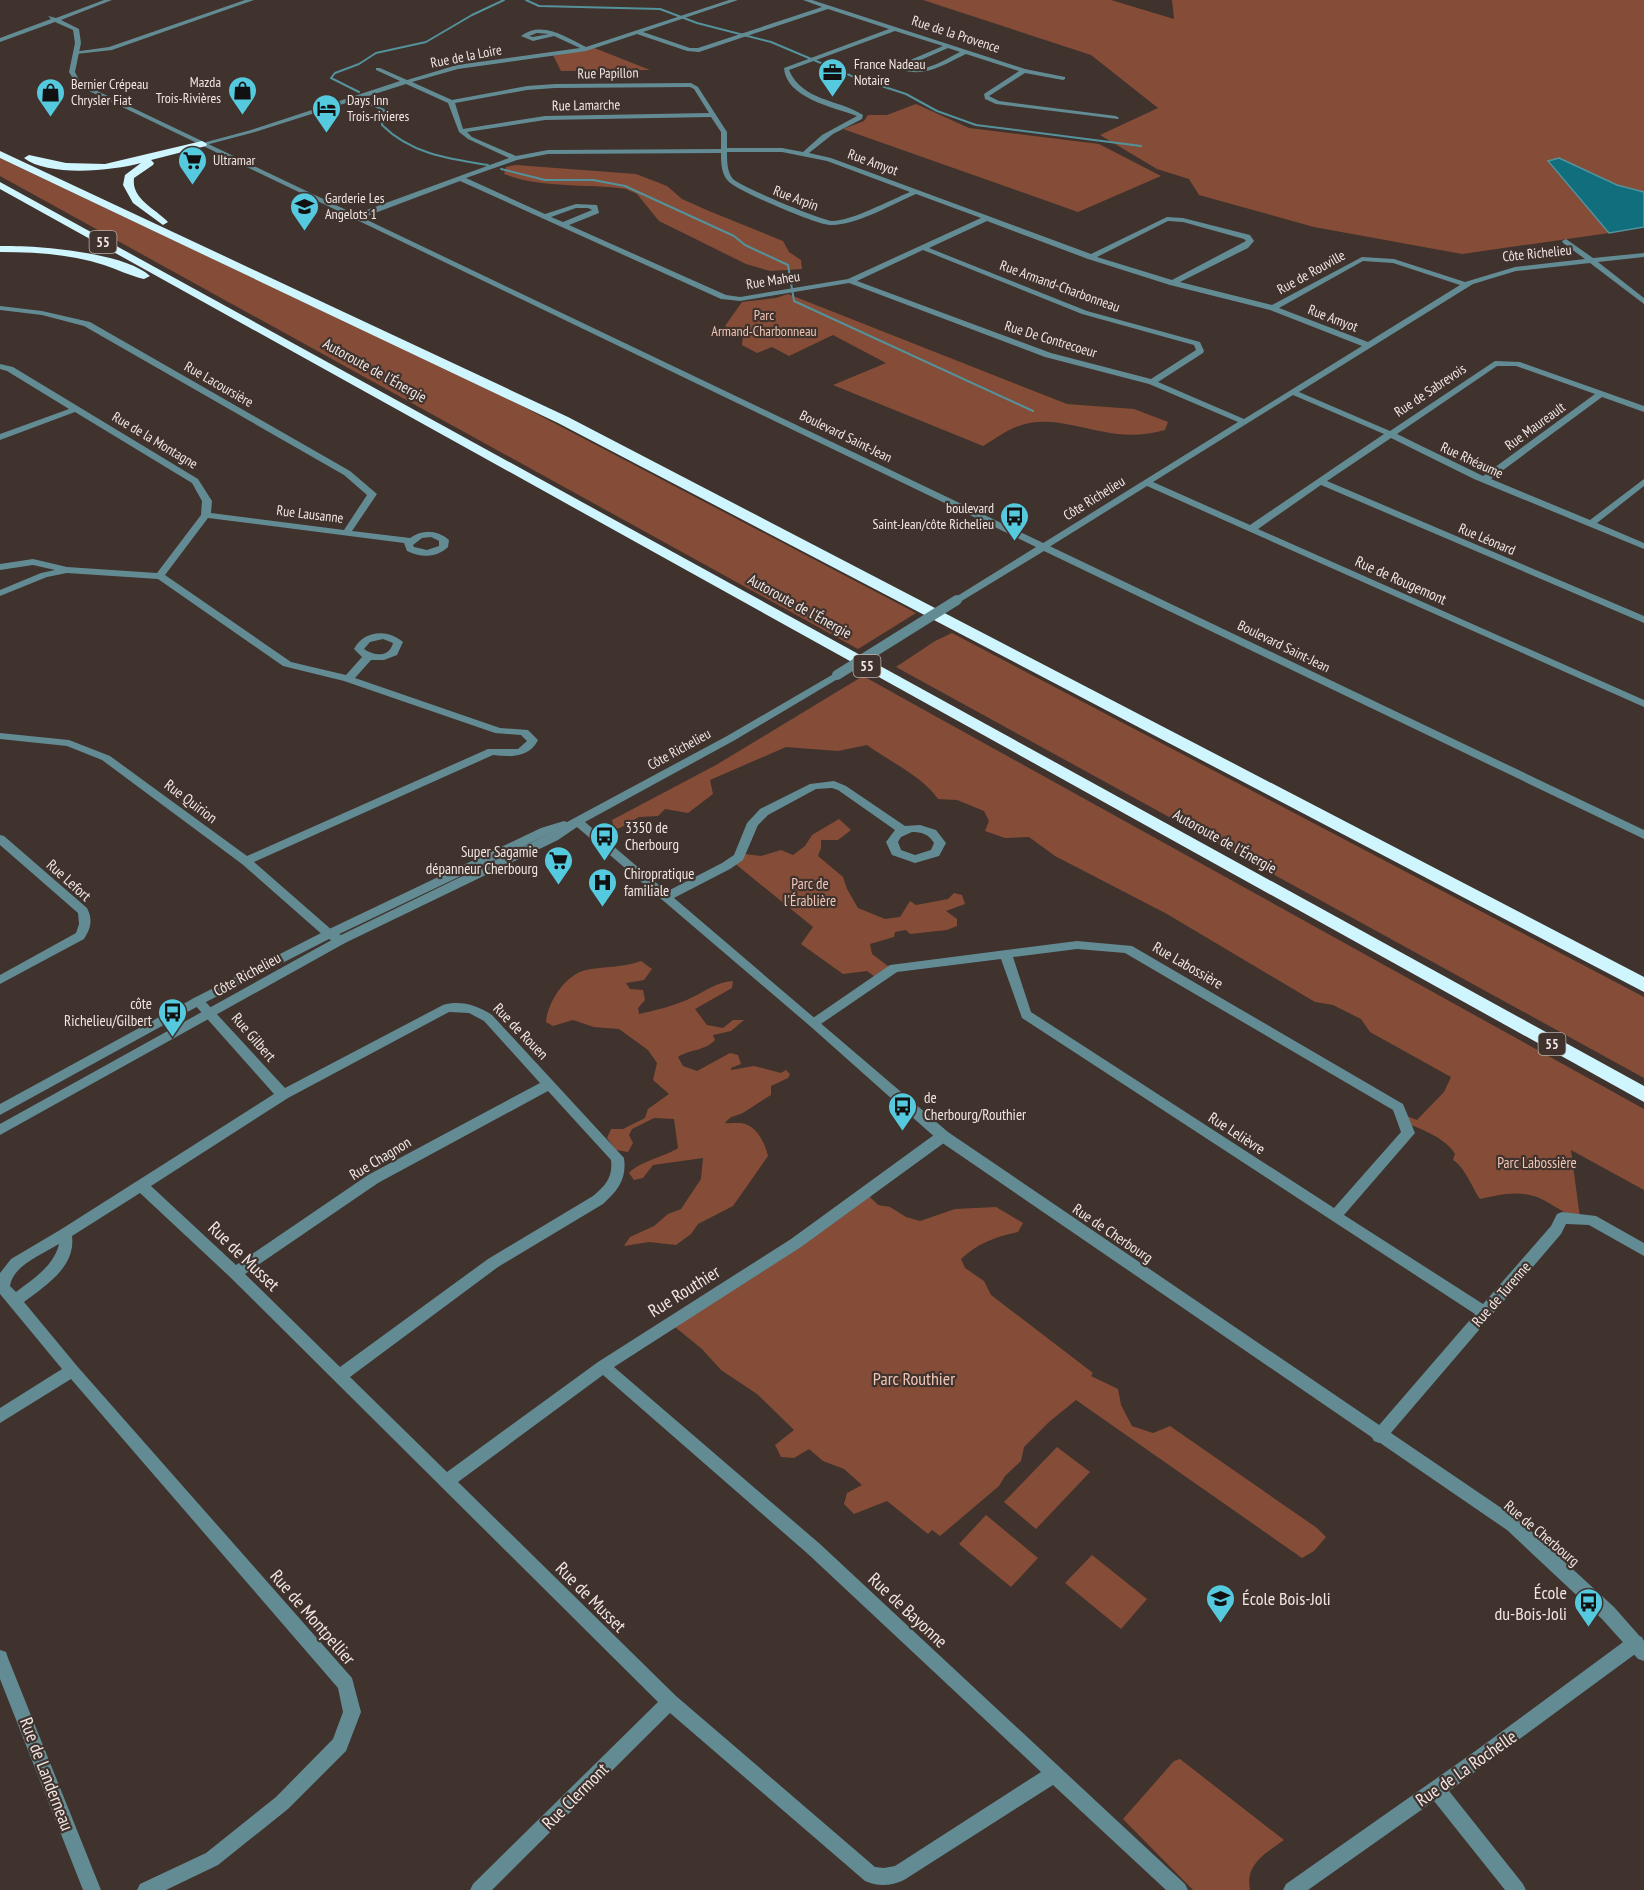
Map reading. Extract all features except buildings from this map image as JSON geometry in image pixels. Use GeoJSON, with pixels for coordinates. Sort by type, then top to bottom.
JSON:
{"type":"FeatureCollection","features":[{"type":"Feature","properties":{"kind":"highway"},"geometry":{"type":"LineString","coordinates":[[0,152],[54,165],[93,168],[122,165],[202,144]]}},
{"type":"Feature","properties":{"kind":"highway"},"geometry":{"type":"LineString","coordinates":[[199,248],[141,206],[130,193],[127,182],[133,172],[142,166],[202,144]]}},
{"type":"Feature","properties":{"kind":"highway","name":"55"},"geometry":{"type":"LineString","coordinates":[[0,152],[563,420],[1644,985]]}},
{"type":"Feature","properties":{"kind":"highway","name":"Autoroute de l'Énergie"},"geometry":{"type":"LineString","coordinates":[[0,185],[1644,1095]]}},
{"type":"Feature","properties":{"kind":"highway"},"geometry":{"type":"LineString","coordinates":[[0,249],[46,250],[88,256],[127,268],[205,299]]}},
{"type":"Feature","properties":{"kind":"street"},"geometry":{"type":"LineString","coordinates":[[0,40],[50,17],[96,0]]}},
{"type":"Feature","properties":{"kind":"street"},"geometry":{"type":"LineString","coordinates":[[0,35],[57,19],[109,0]]}},
{"type":"Feature","properties":{"kind":"street"},"geometry":{"type":"LineString","coordinates":[[76,52],[110,49],[250,0]]}},
{"type":"Feature","properties":{"kind":"street"},"geometry":{"type":"LineString","coordinates":[[710,0],[723,4]]}},
{"type":"Feature","properties":{"kind":"street","name":"Rue de la Loire"},"geometry":{"type":"LineString","coordinates":[[202,144],[457,67],[586,49],[735,0]]}},
{"type":"Feature","properties":{"kind":"street","name":"Rue de la Provence"},"geometry":{"type":"LineString","coordinates":[[806,0],[1024,71],[1063,78]]}},
{"type":"Feature","properties":{"kind":"street"},"geometry":{"type":"LineString","coordinates":[[639,33],[689,50],[699,50],[829,7]]}},
{"type":"Feature","properties":{"kind":"street"},"geometry":{"type":"LineString","coordinates":[[50,17],[76,29],[77,38]]}},
{"type":"Feature","properties":{"kind":"street"},"geometry":{"type":"LineString","coordinates":[[41,22],[77,38]]}},
{"type":"Feature","properties":{"kind":"street"},"geometry":{"type":"LineString","coordinates":[[806,153],[823,136],[835,128],[860,118],[860,115],[802,92],[791,81],[786,69],[895,29]]}},
{"type":"Feature","properties":{"kind":"street"},"geometry":{"type":"LineString","coordinates":[[555,34],[586,49]]}},
{"type":"Feature","properties":{"kind":"street","name":"Boulevard Saint-Jean"},"geometry":{"type":"LineString","coordinates":[[77,38],[72,72],[81,84],[1644,835]]}},
{"type":"Feature","properties":{"kind":"street"},"geometry":{"type":"LineString","coordinates":[[949,46],[903,65],[902,68],[912,71],[923,70],[966,52]]}},
{"type":"Feature","properties":{"kind":"street"},"geometry":{"type":"LineString","coordinates":[[378,69],[451,102],[461,131],[470,138],[514,158]]}},
{"type":"Feature","properties":{"kind":"street"},"geometry":{"type":"LineString","coordinates":[[1024,71],[986,95],[987,98],[998,104],[1116,118]]}},
{"type":"Feature","properties":{"kind":"street","name":"Rue Papillon"},"geometry":{"type":"LineString","coordinates":[[451,102],[527,88],[682,85],[696,88],[724,132],[723,150]]}},
{"type":"Feature","properties":{"kind":"street","name":"Rue Lamarche"},"geometry":{"type":"LineString","coordinates":[[461,131],[545,118],[713,115]]}},
{"type":"Feature","properties":{"kind":"street","name":"Rue Arpin"},"geometry":{"type":"LineString","coordinates":[[723,150],[724,166],[730,180],[739,187],[829,223],[847,221],[917,191]]}},
{"type":"Feature","properties":{"kind":"street","name":"Rue Amyot"},"geometry":{"type":"LineString","coordinates":[[356,217],[514,158],[548,152],[782,150],[806,153],[917,191],[1091,257],[1173,283],[1273,308],[1368,345]]}},
{"type":"Feature","properties":{"kind":"street","name":"Rue Maheu"},"geometry":{"type":"LineString","coordinates":[[462,179],[724,297],[740,299],[850,281],[987,218]]}},
{"type":"Feature","properties":{"kind":"street"},"geometry":{"type":"LineString","coordinates":[[546,216],[576,205],[594,207],[596,211],[564,224]]}},
{"type":"Feature","properties":{"kind":"street"},"geometry":{"type":"LineString","coordinates":[[1091,257],[1167,219],[1183,220],[1247,237],[1250,241],[1245,246],[1173,283]]}},
{"type":"Feature","properties":{"kind":"street"},"geometry":{"type":"LineString","coordinates":[[1566,241],[1644,302]]}},
{"type":"Feature","properties":{"kind":"street","name":"Rue Armand-Charbonneau"},"geometry":{"type":"LineString","coordinates":[[923,248],[1088,314],[1183,338],[1197,344],[1200,351],[1152,382]]}},
{"type":"Feature","properties":{"kind":"street","name":"Côte Richelieu"},"geometry":{"type":"LineString","coordinates":[[0,1110],[198,1000],[554,837],[577,821],[731,738],[837,675],[1465,284],[1484,276],[1515,269],[1644,255]]}},
{"type":"Feature","properties":{"kind":"street","name":"Rue de Rouville"},"geometry":{"type":"LineString","coordinates":[[1273,308],[1362,259],[1394,261],[1465,284]]}},
{"type":"Feature","properties":{"kind":"street","name":"Rue De Contrecoeur"},"geometry":{"type":"LineString","coordinates":[[850,281],[1048,355],[1152,382],[1245,422]]}},
{"type":"Feature","properties":{"kind":"street","name":"Rue Lacoursière"},"geometry":{"type":"LineString","coordinates":[[0,308],[42,313],[87,324],[347,473],[372,494],[346,532]]}},
{"type":"Feature","properties":{"kind":"street","name":"Rue de Sabrevois"},"geometry":{"type":"LineString","coordinates":[[1251,529],[1498,362],[1517,364],[1644,409]]}},
{"type":"Feature","properties":{"kind":"street","name":"Rue de la Montagne"},"geometry":{"type":"LineString","coordinates":[[0,366],[10,369],[195,482],[207,501],[206,515]]}},
{"type":"Feature","properties":{"kind":"street","name":"Rue Rhéaume"},"geometry":{"type":"LineString","coordinates":[[1292,392],[1390,434],[1484,480],[1644,546]]}},
{"type":"Feature","properties":{"kind":"street","name":"Rue Maureault"},"geometry":{"type":"LineString","coordinates":[[1484,480],[1601,394]]}},
{"type":"Feature","properties":{"kind":"street"},"geometry":{"type":"LineString","coordinates":[[0,436],[76,410]]}},
{"type":"Feature","properties":{"kind":"street","name":"Rue Léonard"},"geometry":{"type":"LineString","coordinates":[[1320,482],[1644,620]]}},
{"type":"Feature","properties":{"kind":"street"},"geometry":{"type":"LineString","coordinates":[[1591,524],[1644,482]]}},
{"type":"Feature","properties":{"kind":"street","name":"Rue de Rougemont"},"geometry":{"type":"LineString","coordinates":[[1147,483],[1644,704]]}},
{"type":"Feature","properties":{"kind":"street"},"geometry":{"type":"LineString","coordinates":[[160,576],[206,515]]}},
{"type":"Feature","properties":{"kind":"street","name":"Rue Lausanne"},"geometry":{"type":"LineString","coordinates":[[206,515],[410,541]]}},
{"type":"Feature","properties":{"kind":"street"},"geometry":{"type":"LineString","coordinates":[[0,567],[33,562],[67,570],[160,576],[286,664],[348,680],[499,731],[524,732],[532,736],[532,744],[519,752],[492,751],[246,861]]}},
{"type":"Feature","properties":{"kind":"street"},"geometry":{"type":"LineString","coordinates":[[0,592],[44,575],[67,570]]}},
{"type":"Feature","properties":{"kind":"street"},"geometry":{"type":"LineString","coordinates":[[348,680],[368,657]]}},
{"type":"Feature","properties":{"kind":"street"},"geometry":{"type":"LineString","coordinates":[[492,751],[499,731]]}},
{"type":"Feature","properties":{"kind":"street","name":"Rue Quirion"},"geometry":{"type":"LineString","coordinates":[[0,736],[69,743],[106,758],[246,861],[335,937]]}},
{"type":"Feature","properties":{"kind":"street"},"geometry":{"type":"LineString","coordinates":[[666,897],[739,858],[753,823],[764,812],[814,786],[834,784],[903,830]]}},
{"type":"Feature","properties":{"kind":"street","name":"Rue de Cherbourg"},"geometry":{"type":"LineString","coordinates":[[577,821],[943,1136],[1512,1525],[1608,1613],[1640,1648]]}},
{"type":"Feature","properties":{"kind":"street","name":"Rue Lefort"},"geometry":{"type":"LineString","coordinates":[[0,839],[83,911],[86,918],[86,928],[80,936],[0,980]]}},
{"type":"Feature","properties":{"kind":"street","name":"Côte Richelieu"},"geometry":{"type":"LineString","coordinates":[[0,1130],[211,1013],[335,937]]}},
{"type":"Feature","properties":{"kind":"street","name":"Rue Labossière"},"geometry":{"type":"LineString","coordinates":[[814,1023],[894,968],[1077,945],[1128,949],[1398,1107],[1408,1133],[1335,1216]]}},
{"type":"Feature","properties":{"kind":"street","name":"Rue Lelièvre"},"geometry":{"type":"LineString","coordinates":[[1006,954],[1026,1015],[1485,1313]]}},
{"type":"Feature","properties":{"kind":"street","name":"Rue Gilbert"},"geometry":{"type":"LineString","coordinates":[[198,1000],[283,1095]]}},
{"type":"Feature","properties":{"kind":"street","name":"Rue de Rouen"},"geometry":{"type":"LineString","coordinates":[[16,1301],[3,1287],[4,1278],[16,1263],[142,1186],[283,1095],[447,1008],[462,1006],[475,1009],[488,1018],[617,1158],[620,1173],[613,1187],[598,1200],[492,1263],[340,1376]]}},
{"type":"Feature","properties":{"kind":"street","name":"Rue Chagnon"},"geometry":{"type":"LineString","coordinates":[[235,1273],[373,1179],[550,1084]]}},
{"type":"Feature","properties":{"kind":"street","name":"Rue Routhier"},"geometry":{"type":"LineString","coordinates":[[447,1481],[603,1366],[796,1244],[943,1136]]}},
{"type":"Feature","properties":{"kind":"street","name":"Rue de Musset"},"geometry":{"type":"LineString","coordinates":[[142,1186],[235,1273],[670,1702],[871,1875],[884,1877],[898,1874],[1054,1774]]}},
{"type":"Feature","properties":{"kind":"street","name":"Rue de Turenne"},"geometry":{"type":"LineString","coordinates":[[1379,1436],[1556,1230],[1562,1218],[1592,1220],[1644,1250]]}},
{"type":"Feature","properties":{"kind":"street"},"geometry":{"type":"LineString","coordinates":[[16,1301],[65,1255],[68,1244],[65,1234]]}},
{"type":"Feature","properties":{"kind":"street","name":"Rue de Montpellier"},"geometry":{"type":"LineString","coordinates":[[16,1301],[72,1370],[346,1684],[352,1712],[340,1745],[282,1803],[212,1858],[146,1890]]}},
{"type":"Feature","properties":{"kind":"street","name":"Rue de Bayonne"},"geometry":{"type":"LineString","coordinates":[[603,1366],[814,1549],[1179,1890]]}},
{"type":"Feature","properties":{"kind":"street"},"geometry":{"type":"LineString","coordinates":[[0,1416],[72,1370]]}},
{"type":"Feature","properties":{"kind":"street","name":"Rue de La Rochelle"},"geometry":{"type":"LineString","coordinates":[[1292,1890],[1640,1648]]}},
{"type":"Feature","properties":{"kind":"street","name":"Rue de Landerneau"},"geometry":{"type":"LineString","coordinates":[[0,1658],[92,1890]]}},
{"type":"Feature","properties":{"kind":"street","name":"Rue Clermont"},"geometry":{"type":"LineString","coordinates":[[479,1890],[670,1702]]}},
{"type":"Feature","properties":{"kind":"street"},"geometry":{"type":"LineString","coordinates":[[1436,1789],[1517,1890]]}},
{"type":"Feature","properties":{"kind":"green space"},"geometry":{"type":"Polygon","coordinates":[[[923,0],[1111,0],[1174,19],[1172,0],[1644,0],[1644,192],[1617,185],[1559,158],[1548,162],[1609,233],[1462,254],[1314,227],[1199,195],[1189,179],[1157,169],[1100,135],[1158,108],[1091,55],[923,0]]]}},
{"type":"Feature","properties":{"kind":"green space"},"geometry":{"type":"Polygon","coordinates":[[[592,47],[650,70],[561,71],[553,55],[592,47]]]}},
{"type":"Feature","properties":{"kind":"green space"},"geometry":{"type":"Polygon","coordinates":[[[916,104],[969,128],[1099,144],[1161,176],[1078,212],[843,129],[864,121],[868,115],[887,115],[916,104]]]}},
{"type":"Feature","properties":{"kind":"green space"},"geometry":{"type":"Polygon","coordinates":[[[0,158],[499,394],[916,613],[858,649],[0,176],[0,158]]]}},
{"type":"Feature","properties":{"kind":"green space"},"geometry":{"type":"Polygon","coordinates":[[[516,165],[636,174],[667,186],[682,199],[783,241],[789,252],[801,260],[802,269],[770,271],[746,264],[659,221],[637,194],[626,189],[549,184],[504,174],[506,167],[516,165]]]}},
{"type":"Feature","properties":{"kind":"green space","name":"Parc Armand-Charbonneau"},"geometry":{"type":"Polygon","coordinates":[[[788,294],[1067,404],[1134,409],[1168,422],[1165,430],[1131,435],[1053,422],[1030,423],[1009,430],[983,446],[833,385],[886,363],[833,335],[789,356],[772,347],[757,353],[742,345],[743,335],[725,326],[742,302],[776,298],[788,294]]]}},
{"type":"Feature","properties":{"kind":"green space"},"geometry":{"type":"Polygon","coordinates":[[[952,633],[1644,997],[1644,1078],[896,667],[935,641],[952,633]]]}},
{"type":"Feature","properties":{"kind":"green space","name":"Parc Labossière"},"geometry":{"type":"Polygon","coordinates":[[[863,676],[1644,1109],[1644,1190],[1571,1150],[1580,1218],[1530,1195],[1508,1194],[1480,1199],[1464,1172],[1453,1160],[1455,1154],[1451,1148],[1432,1135],[1404,1122],[1401,1114],[1417,1120],[1444,1092],[1451,1077],[1370,1032],[1361,1019],[1333,1005],[1315,1002],[1167,914],[1055,856],[1029,837],[1005,838],[985,831],[989,821],[984,811],[957,800],[938,799],[914,776],[867,745],[838,751],[786,747],[710,780],[713,794],[688,813],[665,809],[658,816],[639,817],[614,829],[612,820],[716,765],[863,676]]]}},
{"type":"Feature","properties":{"kind":"green space","name":"Parc de l'Érablière"},"geometry":{"type":"Polygon","coordinates":[[[839,819],[851,830],[838,840],[821,840],[818,856],[843,877],[858,908],[885,919],[900,917],[910,901],[916,905],[948,899],[954,893],[962,895],[965,904],[946,911],[957,919],[957,926],[947,930],[910,934],[906,930],[895,932],[894,937],[870,944],[872,954],[892,969],[878,979],[867,971],[843,974],[801,944],[813,927],[733,862],[745,854],[761,856],[781,850],[793,855],[805,846],[812,835],[839,819]]]}},
{"type":"Feature","properties":{"kind":"green space"},"geometry":{"type":"Polygon","coordinates":[[[641,961],[652,969],[644,980],[626,983],[630,989],[643,990],[645,1000],[638,1008],[639,1014],[677,1004],[716,985],[733,981],[732,988],[695,1009],[707,1025],[723,1028],[733,1020],[744,1020],[731,1031],[713,1035],[715,1040],[711,1044],[678,1057],[683,1066],[697,1071],[730,1053],[738,1055],[741,1064],[731,1070],[754,1066],[781,1073],[786,1070],[790,1074],[788,1078],[771,1086],[771,1095],[725,1123],[743,1123],[754,1129],[763,1142],[768,1156],[733,1206],[698,1224],[691,1234],[676,1245],[649,1242],[624,1246],[630,1237],[654,1226],[668,1214],[681,1209],[701,1179],[703,1158],[653,1165],[643,1178],[634,1180],[629,1173],[633,1169],[678,1148],[674,1119],[654,1118],[632,1129],[629,1135],[633,1143],[628,1152],[616,1150],[607,1138],[611,1129],[623,1129],[645,1118],[648,1109],[669,1094],[653,1080],[657,1063],[648,1050],[619,1029],[594,1027],[573,1020],[553,1026],[546,1022],[554,998],[571,977],[586,970],[641,961]]]}},
{"type":"Feature","properties":{"kind":"green space","name":"Parc Routhier"},"geometry":{"type":"Polygon","coordinates":[[[869,1196],[878,1205],[890,1207],[906,1217],[920,1221],[955,1209],[996,1207],[1023,1223],[1018,1232],[987,1241],[967,1253],[961,1259],[965,1268],[984,1281],[991,1295],[1093,1373],[1091,1376],[1118,1389],[1121,1405],[1132,1426],[1153,1433],[1170,1426],[1317,1528],[1326,1537],[1314,1551],[1302,1558],[1076,1400],[1024,1447],[1021,1461],[1005,1476],[999,1486],[940,1536],[932,1530],[928,1534],[887,1501],[854,1514],[844,1504],[847,1493],[862,1485],[844,1469],[823,1461],[809,1449],[794,1458],[781,1457],[775,1445],[794,1430],[757,1394],[721,1370],[702,1349],[670,1323],[869,1196]]]}},
{"type":"Feature","properties":{"kind":"green space"},"geometry":{"type":"Polygon","coordinates":[[[1057,1447],[1090,1472],[1036,1529],[1004,1502],[1057,1447]]]}},
{"type":"Feature","properties":{"kind":"green space"},"geometry":{"type":"Polygon","coordinates":[[[986,1515],[1038,1558],[1011,1587],[959,1544],[986,1515]]]}},
{"type":"Feature","properties":{"kind":"green space"},"geometry":{"type":"Polygon","coordinates":[[[1092,1555],[1147,1599],[1121,1629],[1065,1583],[1092,1555]]]}},
{"type":"Feature","properties":{"kind":"green space"},"geometry":{"type":"Polygon","coordinates":[[[1180,1759],[1284,1840],[1254,1866],[1249,1881],[1250,1890],[1193,1890],[1123,1819],[1174,1761],[1180,1759]]]}},
{"type":"Feature","properties":{"kind":"water"},"geometry":{"type":"Polygon","coordinates":[[[1559,158],[1617,185],[1644,192],[1644,227],[1609,233],[1548,161],[1559,158]]]}},
{"type":"Feature","properties":{"kind":"waterway"},"geometry":{"type":"LineString","coordinates":[[359,92],[331,78],[335,73],[359,64],[376,53],[426,42],[472,15],[504,0]]}},
{"type":"Feature","properties":{"kind":"waterway"},"geometry":{"type":"LineString","coordinates":[[526,0],[539,6],[660,9],[697,23],[771,42],[854,77],[906,94],[937,111],[976,125],[1141,146]]}},
{"type":"Feature","properties":{"kind":"waterway"},"geometry":{"type":"LineString","coordinates":[[363,101],[384,110],[382,125],[405,143],[431,154],[488,165]]}},
{"type":"Feature","properties":{"kind":"waterway"},"geometry":{"type":"LineString","coordinates":[[501,169],[545,180],[593,180],[625,186],[734,236],[745,245],[788,265],[794,301],[1033,411]]}},
{"type":"Feature","properties":{"kind":"place","name":"France Nadeau Notaire"},"geometry":{"type":"Point","coordinates":[833,98]}},
{"type":"Feature","properties":{"kind":"place","name":"Mazda Trois-Rivières"},"geometry":{"type":"Point","coordinates":[242,116]}},
{"type":"Feature","properties":{"kind":"place","name":"Bernier Crépeau Chrysler Fiat"},"geometry":{"type":"Point","coordinates":[50,118]}},
{"type":"Feature","properties":{"kind":"place","name":"Days Inn Trois-rivieres"},"geometry":{"type":"Point","coordinates":[326,134]}},
{"type":"Feature","properties":{"kind":"place","name":"Ultramar"},"geometry":{"type":"Point","coordinates":[192,186]}},
{"type":"Feature","properties":{"kind":"place","name":"Garderie Les Angelots 1"},"geometry":{"type":"Point","coordinates":[304,232]}},
{"type":"Feature","properties":{"kind":"place","name":"boulevard Saint-Jean/côte Richelieu"},"geometry":{"type":"Point","coordinates":[1015,542]}},
{"type":"Feature","properties":{"kind":"place","name":"3350 de Cherbourg"},"geometry":{"type":"Point","coordinates":[604,862]}},
{"type":"Feature","properties":{"kind":"place","name":"Super Sagamie dépanneur Cherbourg"},"geometry":{"type":"Point","coordinates":[559,886]}},
{"type":"Feature","properties":{"kind":"place","name":"Chiropratique familiale"},"geometry":{"type":"Point","coordinates":[603,908]}},
{"type":"Feature","properties":{"kind":"place","name":"côte Richelieu/Gilbert"},"geometry":{"type":"Point","coordinates":[173,1038]}},
{"type":"Feature","properties":{"kind":"place","name":"de Cherbourg/Routhier"},"geometry":{"type":"Point","coordinates":[903,1132]}},
{"type":"Feature","properties":{"kind":"place","name":"École Bois-Joli"},"geometry":{"type":"Point","coordinates":[1221,1624]}},
{"type":"Feature","properties":{"kind":"place","name":"École du-Bois-Joli"},"geometry":{"type":"Point","coordinates":[1588,1628]}}]}
